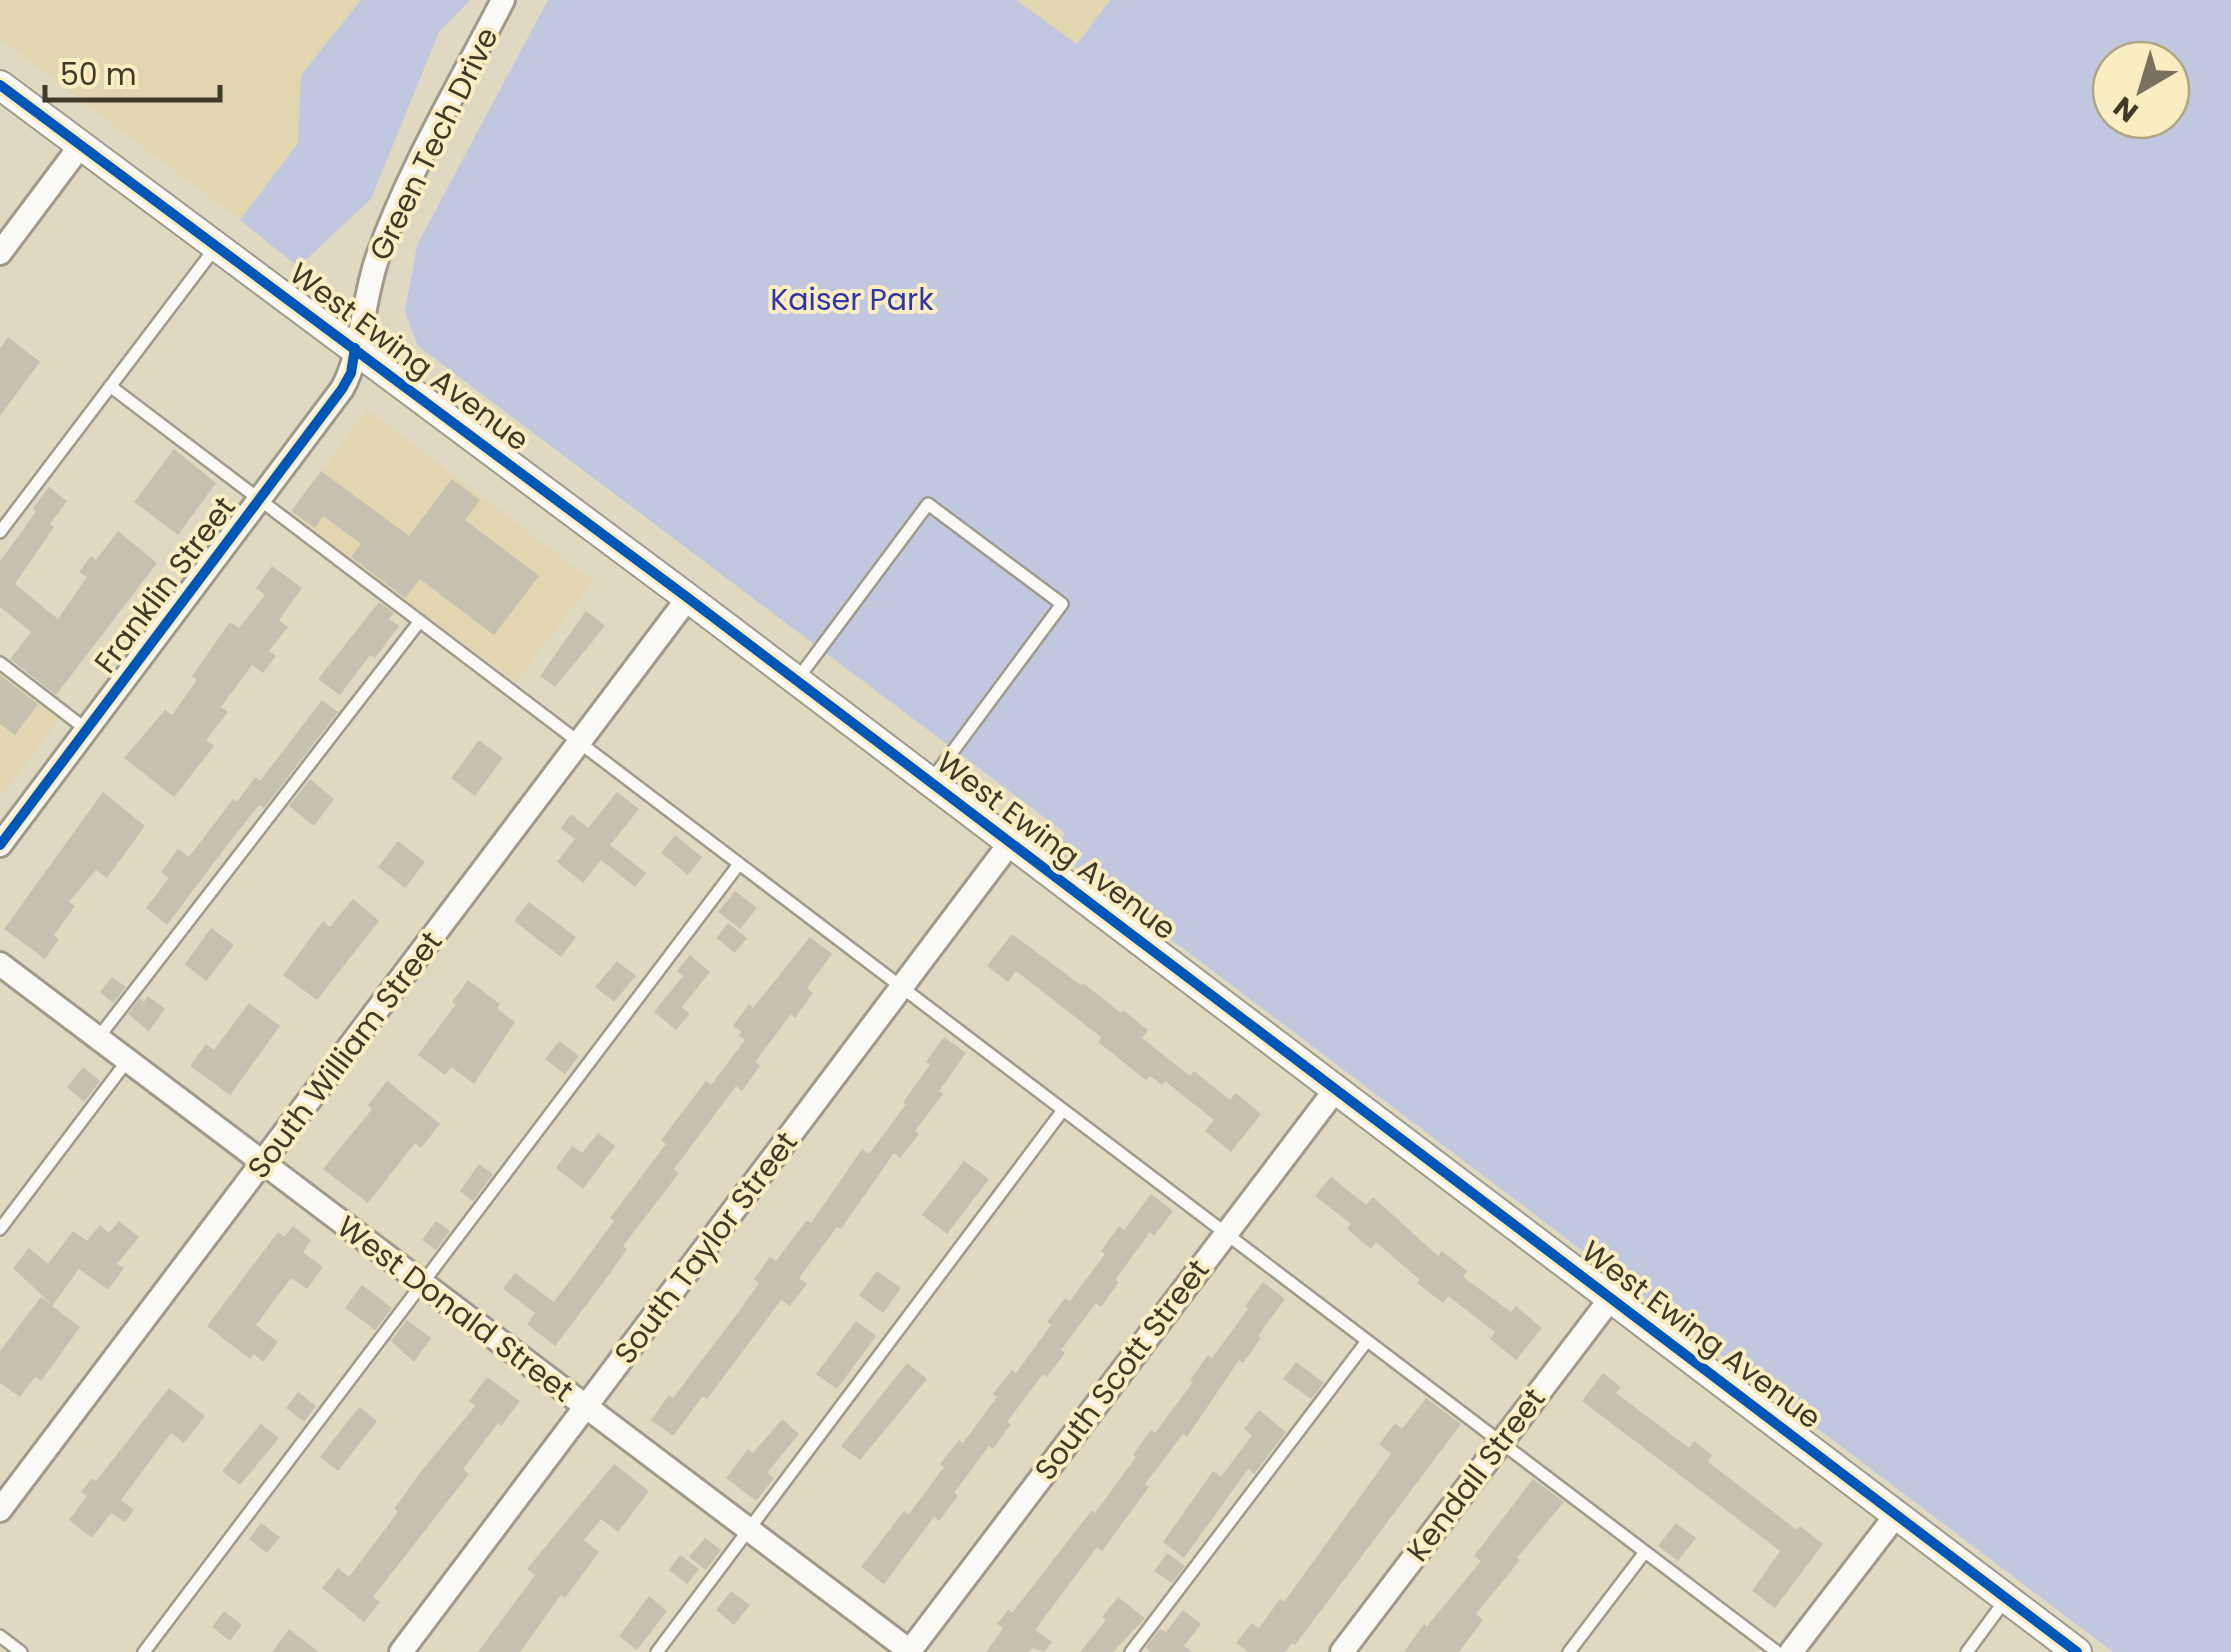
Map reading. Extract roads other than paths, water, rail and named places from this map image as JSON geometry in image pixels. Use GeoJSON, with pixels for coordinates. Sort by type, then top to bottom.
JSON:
{"type":"FeatureCollection","features":[{"type":"Feature","properties":{"kind":"street","name":"Green Tech Drive"},"geometry":{"type":"LineString","coordinates":[[355,348],[368,288],[394,215],[503,0]]}},
{"type":"Feature","properties":{"kind":"street","name":"West Ewing Avenue"},"geometry":{"type":"LineString","coordinates":[[0,85],[688,598],[2077,1652]]}},
{"type":"Feature","properties":{"kind":"street"},"geometry":{"type":"LineString","coordinates":[[0,253],[81,145]]}},
{"type":"Feature","properties":{"kind":"street","name":"Franklin Street"},"geometry":{"type":"LineString","coordinates":[[0,846],[342,389],[352,372],[355,348]]}},
{"type":"Feature","properties":{"kind":"street","name":"South William Street"},"geometry":{"type":"LineString","coordinates":[[0,1510],[688,598]]}},
{"type":"Feature","properties":{"kind":"street","name":"South Taylor Street"},"geometry":{"type":"LineString","coordinates":[[401,1652],[1010,843]]}},
{"type":"Feature","properties":{"kind":"street","name":"West Donald Street"},"geometry":{"type":"LineString","coordinates":[[0,964],[910,1652]]}},
{"type":"Feature","properties":{"kind":"street","name":"South Scott Street"},"geometry":{"type":"LineString","coordinates":[[910,1652],[1336,1089]]}},
{"type":"Feature","properties":{"kind":"street","name":"Kendall Street"},"geometry":{"type":"LineString","coordinates":[[1342,1652],[1611,1298]]}},
{"type":"Feature","properties":{"kind":"street"},"geometry":{"type":"LineString","coordinates":[[1791,1652],[1896,1514]]}},
{"type":"Feature","properties":{"kind":"lane"},"geometry":{"type":"LineString","coordinates":[[0,532],[218,245]]}},
{"type":"Feature","properties":{"kind":"lane"},"geometry":{"type":"LineString","coordinates":[[110,386],[1777,1652]]}},
{"type":"Feature","properties":{"kind":"lane"},"geometry":{"type":"LineString","coordinates":[[796,682],[928,504],[1062,604],[930,782]]}},
{"type":"Feature","properties":{"kind":"lane"},"geometry":{"type":"LineString","coordinates":[[98,1038],[420,622]]}},
{"type":"Feature","properties":{"kind":"lane"},"geometry":{"type":"LineString","coordinates":[[0,663],[87,730]]}},
{"type":"Feature","properties":{"kind":"lane"},"geometry":{"type":"LineString","coordinates":[[144,1652],[738,864]]}},
{"type":"Feature","properties":{"kind":"lane"},"geometry":{"type":"LineString","coordinates":[[0,1230],[128,1061]]}},
{"type":"Feature","properties":{"kind":"lane"},"geometry":{"type":"LineString","coordinates":[[656,1652],[1063,1110]]}},
{"type":"Feature","properties":{"kind":"lane"},"geometry":{"type":"LineString","coordinates":[[1131,1652],[1367,1341]]}},
{"type":"Feature","properties":{"kind":"lane"},"geometry":{"type":"LineString","coordinates":[[1569,1652],[1645,1552]]}},
{"type":"Feature","properties":{"kind":"lane"},"geometry":{"type":"LineString","coordinates":[[1967,1652],[2007,1598]]}},
{"type":"Feature","properties":{"kind":"lane"},"geometry":{"type":"LineString","coordinates":[[0,1636],[22,1652]]}},
{"type":"Feature","properties":{"kind":"park label","name":"Kaiser Park"},"geometry":{"type":"Point","coordinates":[852,300]}}]}
